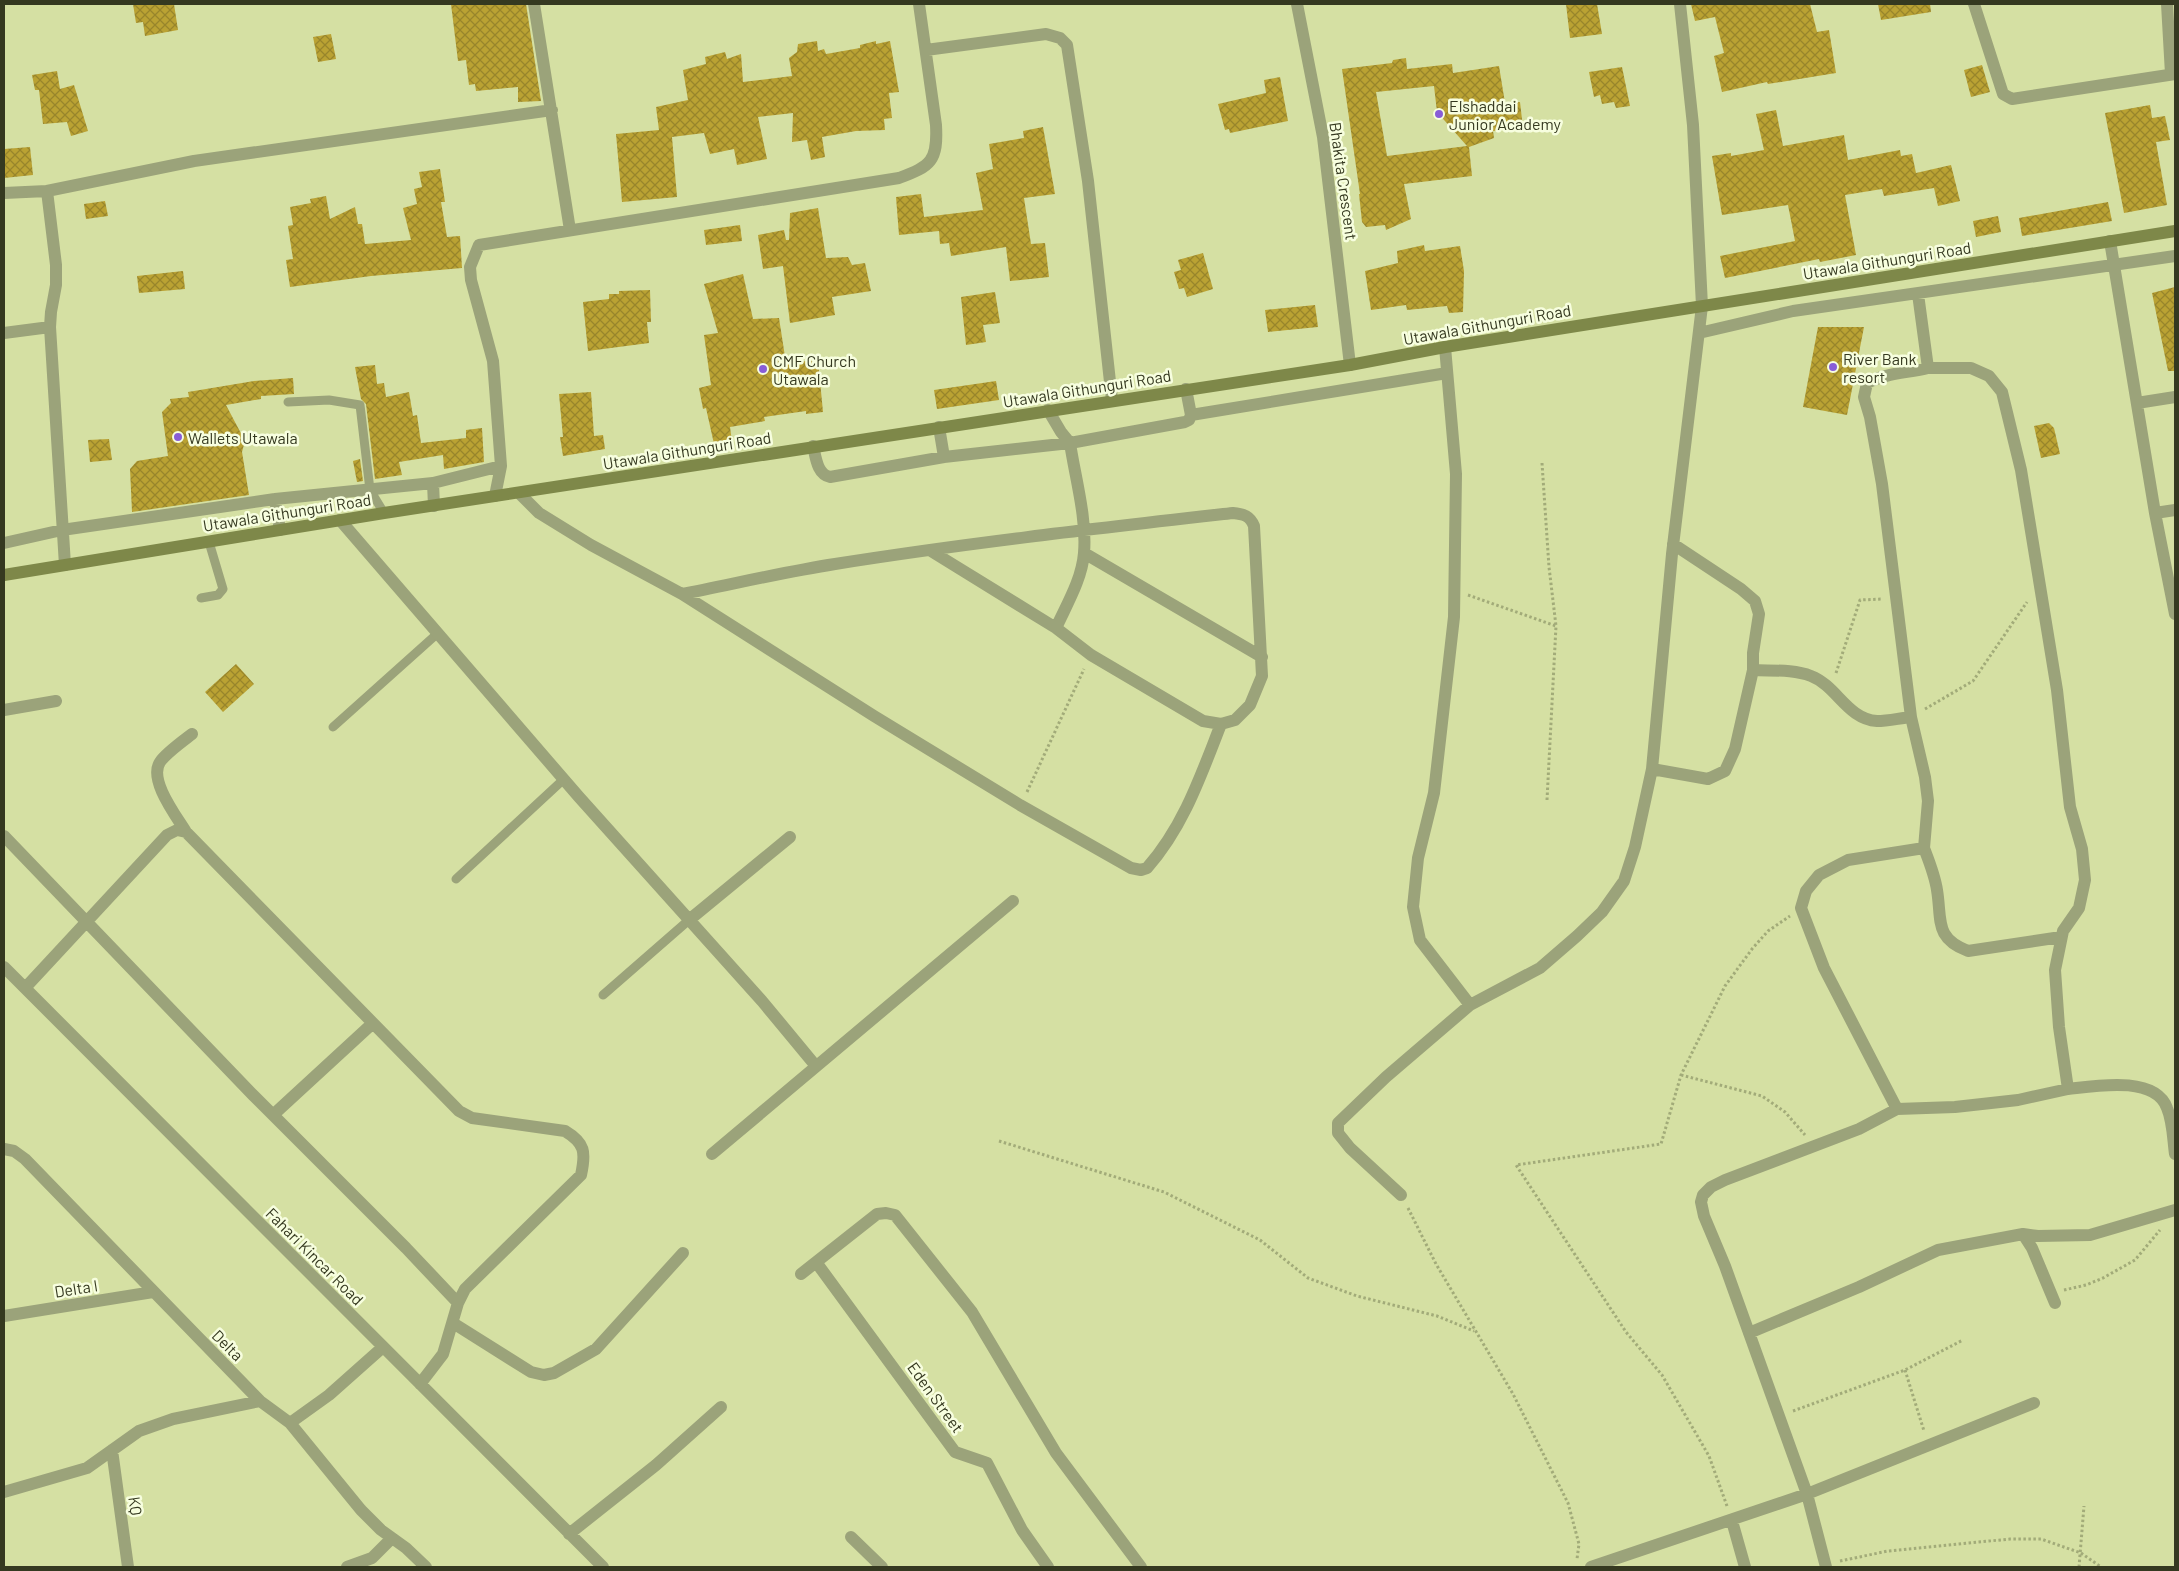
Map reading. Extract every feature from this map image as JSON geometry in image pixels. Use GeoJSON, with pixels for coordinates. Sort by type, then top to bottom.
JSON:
{"type":"FeatureCollection","features":[{"type":"Feature","properties":{"kind":"street"},"geometry":{"type":"LineString","coordinates":[[534,4],[570,230]]}},
{"type":"Feature","properties":{"kind":"street"},"geometry":{"type":"LineString","coordinates":[[495,496],[501,466],[493,361],[471,280],[470,267],[479,244],[899,178],[922,170],[931,160],[937,145],[919,4]]}},
{"type":"Feature","properties":{"kind":"street","name":"Bhakita Crescent"},"geometry":{"type":"LineString","coordinates":[[1297,4],[1323,137],[1350,365]]}},
{"type":"Feature","properties":{"kind":"street"},"geometry":{"type":"LineString","coordinates":[[1403,1198],[1350,1148],[1338,1133],[1338,1122],[1386,1077],[1470,1005],[1540,968],[1602,912],[1624,881],[1636,847],[1652,769],[1673,544],[1702,306],[1693,125],[1680,4]]}},
{"type":"Feature","properties":{"kind":"street"},"geometry":{"type":"LineString","coordinates":[[1974,4],[2003,94],[2012,99],[2173,74],[2167,4]]}},
{"type":"Feature","properties":{"kind":"street"},"geometry":{"type":"LineString","coordinates":[[926,50],[1046,34],[1060,38],[1067,44],[1088,181],[1112,400]]}},
{"type":"Feature","properties":{"kind":"street"},"geometry":{"type":"LineString","coordinates":[[4,193],[47,191],[194,160],[552,110]]}},
{"type":"Feature","properties":{"kind":"street"},"geometry":{"type":"LineString","coordinates":[[47,191],[56,275],[50,327],[62,530],[66,565]]}},
{"type":"Feature","properties":{"kind":"street","name":"Utawala Githunguri Road"},"geometry":{"type":"LineString","coordinates":[[4,575],[813,446],[1350,365],[1445,347],[2175,230]]}},
{"type":"Feature","properties":{"kind":"street"},"geometry":{"type":"LineString","coordinates":[[2110,241],[2155,513],[2175,614]]}},
{"type":"Feature","properties":{"kind":"street"},"geometry":{"type":"LineString","coordinates":[[1698,332],[1793,311],[2175,256]]}},
{"type":"Feature","properties":{"kind":"street"},"geometry":{"type":"LineString","coordinates":[[1918,294],[1928,368]]}},
{"type":"Feature","properties":{"kind":"street"},"geometry":{"type":"LineString","coordinates":[[4,333],[50,327]]}},
{"type":"Feature","properties":{"kind":"street"},"geometry":{"type":"LineString","coordinates":[[1445,347],[1456,474],[1456,590],[1434,793],[1418,858],[1413,907],[1420,940],[1470,1005]]}},
{"type":"Feature","properties":{"kind":"street"},"geometry":{"type":"LineString","coordinates":[[2061,937],[1968,951],[1954,945],[1941,929],[1937,888],[1924,848],[1928,801],[1925,778],[1912,717],[1882,484],[1870,417],[1864,397],[1867,383],[1878,377],[1905,374],[1928,368],[1971,368],[1989,376],[2002,392],[2021,470],[2058,690],[2070,807],[2082,849],[2085,880],[2079,908],[2063,931],[2055,970],[2059,1027],[2068,1089]]}},
{"type":"Feature","properties":{"kind":"street"},"geometry":{"type":"LineString","coordinates":[[1191,415],[1447,374]]}},
{"type":"Feature","properties":{"kind":"street"},"geometry":{"type":"LineString","coordinates":[[813,446],[820,471],[830,477],[944,457],[1070,443],[1185,422],[1189,420],[1191,415],[1186,389]]}},
{"type":"Feature","properties":{"kind":"street"},"geometry":{"type":"LineString","coordinates":[[2137,403],[2175,396]]}},
{"type":"Feature","properties":{"kind":"street"},"geometry":{"type":"LineString","coordinates":[[1048,410],[1070,443],[1084,530],[1084,553],[1077,582],[1056,628]]}},
{"type":"Feature","properties":{"kind":"street"},"geometry":{"type":"LineString","coordinates":[[939,427],[944,457]]}},
{"type":"Feature","properties":{"kind":"street"},"geometry":{"type":"LineString","coordinates":[[4,543],[62,530],[275,499],[433,483],[501,466]]}},
{"type":"Feature","properties":{"kind":"street"},"geometry":{"type":"LineString","coordinates":[[433,483],[434,506]]}},
{"type":"Feature","properties":{"kind":"street"},"geometry":{"type":"LineString","coordinates":[[519,493],[539,513],[591,546],[682,594],[874,716],[1020,805],[1131,868],[1141,870],[1147,868],[1173,835],[1192,798],[1221,724]]}},
{"type":"Feature","properties":{"kind":"street"},"geometry":{"type":"LineString","coordinates":[[275,499],[280,530]]}},
{"type":"Feature","properties":{"kind":"street"},"geometry":{"type":"LineString","coordinates":[[2155,513],[2175,510]]}},
{"type":"Feature","properties":{"kind":"street"},"geometry":{"type":"LineString","coordinates":[[682,594],[834,564],[1084,530],[1233,513],[1251,518],[1254,526],[1262,676],[1250,705],[1235,720],[1221,724],[1203,721],[1091,655],[1056,628],[931,551]]}},
{"type":"Feature","properties":{"kind":"street"},"geometry":{"type":"LineString","coordinates":[[340,520],[564,779],[762,1001],[815,1066]]}},
{"type":"Feature","properties":{"kind":"street"},"geometry":{"type":"LineString","coordinates":[[1652,769],[1708,779],[1725,771],[1735,750],[1753,670],[1759,614],[1755,601],[1741,589],[1673,544]]}},
{"type":"Feature","properties":{"kind":"street"},"geometry":{"type":"LineString","coordinates":[[1084,553],[1262,657]]}},
{"type":"Feature","properties":{"kind":"street"},"geometry":{"type":"LineString","coordinates":[[1753,670],[1788,671],[1811,676],[1831,688],[1856,715],[1876,721],[1912,717]]}},
{"type":"Feature","properties":{"kind":"street"},"geometry":{"type":"LineString","coordinates":[[4,710],[56,701]]}},
{"type":"Feature","properties":{"kind":"street"},"geometry":{"type":"LineString","coordinates":[[192,734],[159,762],[157,774],[161,791],[186,832],[459,1111],[472,1118],[565,1131],[578,1139],[583,1150],[581,1174],[465,1289],[458,1303],[443,1354],[420,1384]]}},
{"type":"Feature","properties":{"kind":"street"},"geometry":{"type":"LineString","coordinates":[[25,988],[167,835],[177,830],[186,832]]}},
{"type":"Feature","properties":{"kind":"street"},"geometry":{"type":"LineString","coordinates":[[4,836],[273,1115],[406,1248],[458,1303]]}},
{"type":"Feature","properties":{"kind":"street"},"geometry":{"type":"LineString","coordinates":[[689,920],[790,837]]}},
{"type":"Feature","properties":{"kind":"street"},"geometry":{"type":"LineString","coordinates":[[1897,1109],[1824,968],[1801,908],[1806,891],[1819,876],[1848,860],[1924,848]]}},
{"type":"Feature","properties":{"kind":"street"},"geometry":{"type":"LineString","coordinates":[[712,1154],[1013,901]]}},
{"type":"Feature","properties":{"kind":"street","name":"Fahari Kincar Road"},"geometry":{"type":"LineString","coordinates":[[4,967],[603,1567]]}},
{"type":"Feature","properties":{"kind":"street"},"geometry":{"type":"LineString","coordinates":[[273,1115],[373,1023]]}},
{"type":"Feature","properties":{"kind":"street"},"geometry":{"type":"LineString","coordinates":[[1825,1566],[1807,1494],[1749,1333],[1704,1216],[1701,1202],[1703,1196],[1712,1187],[1725,1180],[1859,1129],[1897,1109],[1954,1107],[2018,1100],[2068,1089],[2106,1085],[2130,1086],[2156,1092],[2167,1108],[2175,1154]]}},
{"type":"Feature","properties":{"kind":"street","name":"Delta"},"geometry":{"type":"LineString","coordinates":[[4,1149],[14,1151],[25,1158],[260,1401],[290,1423],[361,1510],[381,1530],[426,1567]]}},
{"type":"Feature","properties":{"kind":"street"},"geometry":{"type":"LineString","coordinates":[[1749,1333],[1859,1287],[1938,1250],[2023,1234],[2038,1236],[2090,1235],[2175,1210]]}},
{"type":"Feature","properties":{"kind":"street"},"geometry":{"type":"LineString","coordinates":[[801,1274],[877,1214],[886,1212],[895,1215],[972,1312],[1056,1453],[1141,1567]]}},
{"type":"Feature","properties":{"kind":"street"},"geometry":{"type":"LineString","coordinates":[[2023,1234],[2032,1248],[2053,1298]]}},
{"type":"Feature","properties":{"kind":"street"},"geometry":{"type":"LineString","coordinates":[[453,1323],[531,1372],[544,1375],[554,1373],[596,1348],[683,1253]]}},
{"type":"Feature","properties":{"kind":"street","name":"Eden Street"},"geometry":{"type":"LineString","coordinates":[[816,1262],[956,1452],[987,1463],[1022,1530],[1048,1567]]}},
{"type":"Feature","properties":{"kind":"street","name":"Delta I"},"geometry":{"type":"LineString","coordinates":[[4,1316],[153,1292]]}},
{"type":"Feature","properties":{"kind":"street"},"geometry":{"type":"LineString","coordinates":[[290,1423],[329,1395],[383,1347]]}},
{"type":"Feature","properties":{"kind":"street"},"geometry":{"type":"LineString","coordinates":[[4,1492],[87,1468],[138,1431],[174,1419],[260,1401]]}},
{"type":"Feature","properties":{"kind":"street"},"geometry":{"type":"LineString","coordinates":[[1591,1567],[1732,1521],[1807,1494],[2034,1403]]}},
{"type":"Feature","properties":{"kind":"street"},"geometry":{"type":"LineString","coordinates":[[569,1534],[656,1466],[721,1407]]}},
{"type":"Feature","properties":{"kind":"street","name":"KQ"},"geometry":{"type":"LineString","coordinates":[[112,1450],[128,1567]]}},
{"type":"Feature","properties":{"kind":"street"},"geometry":{"type":"LineString","coordinates":[[1732,1521],[1745,1567]]}},
{"type":"Feature","properties":{"kind":"street"},"geometry":{"type":"LineString","coordinates":[[851,1537],[882,1567]]}},
{"type":"Feature","properties":{"kind":"street"},"geometry":{"type":"LineString","coordinates":[[347,1567],[372,1558],[392,1538]]}},
{"type":"Feature","properties":{"kind":"lane"},"geometry":{"type":"LineString","coordinates":[[288,402],[329,400],[360,406],[370,490],[384,513]]}},
{"type":"Feature","properties":{"kind":"lane"},"geometry":{"type":"LineString","coordinates":[[201,598],[218,595],[223,589],[209,542]]}},
{"type":"Feature","properties":{"kind":"lane"},"geometry":{"type":"LineString","coordinates":[[333,727],[438,633]]}},
{"type":"Feature","properties":{"kind":"lane"},"geometry":{"type":"LineString","coordinates":[[456,879],[564,779]]}},
{"type":"Feature","properties":{"kind":"lane"},"geometry":{"type":"LineString","coordinates":[[603,994],[689,920]]}},
{"type":"Feature","properties":{"kind":"path"},"geometry":{"type":"LineString","coordinates":[[1542,463],[1549,567],[1556,626],[1547,800]]}},
{"type":"Feature","properties":{"kind":"path"},"geometry":{"type":"LineString","coordinates":[[1912,717],[1973,681],[2039,585]]}},
{"type":"Feature","properties":{"kind":"path"},"geometry":{"type":"LineString","coordinates":[[1456,590],[1556,626]]}},
{"type":"Feature","properties":{"kind":"path"},"geometry":{"type":"LineString","coordinates":[[1831,688],[1860,600],[1898,599]]}},
{"type":"Feature","properties":{"kind":"path"},"geometry":{"type":"LineString","coordinates":[[1020,805],[1091,655]]}},
{"type":"Feature","properties":{"kind":"path"},"geometry":{"type":"LineString","coordinates":[[1732,1521],[1709,1456],[1662,1375],[1626,1332],[1516,1165],[1661,1144],[1681,1075],[1725,986],[1768,930],[1801,908]]}},
{"type":"Feature","properties":{"kind":"path"},"geometry":{"type":"LineString","coordinates":[[1681,1075],[1762,1096],[1785,1112],[1815,1146]]}},
{"type":"Feature","properties":{"kind":"path"},"geometry":{"type":"LineString","coordinates":[[999,1141],[1164,1192],[1260,1240],[1308,1278],[1357,1296],[1437,1316],[1474,1331]]}},
{"type":"Feature","properties":{"kind":"path"},"geometry":{"type":"LineString","coordinates":[[1403,1198],[1436,1264],[1513,1394],[1568,1503],[1579,1544],[1576,1567]]}},
{"type":"Feature","properties":{"kind":"path"},"geometry":{"type":"LineString","coordinates":[[2053,1298],[2103,1278],[2135,1260],[2175,1210]]}},
{"type":"Feature","properties":{"kind":"path"},"geometry":{"type":"LineString","coordinates":[[1779,1416],[1905,1370],[1963,1340]]}},
{"type":"Feature","properties":{"kind":"path"},"geometry":{"type":"LineString","coordinates":[[1905,1370],[1928,1445]]}},
{"type":"Feature","properties":{"kind":"path"},"geometry":{"type":"LineString","coordinates":[[2079,1567],[2084,1506]]}},
{"type":"Feature","properties":{"kind":"path"},"geometry":{"type":"LineString","coordinates":[[1825,1566],[1888,1551],[2010,1539],[2041,1539],[2081,1553],[2101,1567]]}},
{"type":"Feature","properties":{"kind":"building"},"geometry":{"type":"Polygon","coordinates":[[[133,4],[174,4],[178,30],[145,36],[143,22],[136,23],[133,4]]]}},
{"type":"Feature","properties":{"kind":"building"},"geometry":{"type":"Polygon","coordinates":[[[451,4],[526,4],[541,101],[518,102],[518,87],[476,91],[475,84],[469,85],[466,60],[458,61],[451,4]]]}},
{"type":"Feature","properties":{"kind":"building"},"geometry":{"type":"Polygon","coordinates":[[[1566,4],[1597,4],[1602,34],[1570,38],[1566,4]]]}},
{"type":"Feature","properties":{"kind":"building"},"geometry":{"type":"Polygon","coordinates":[[[1691,4],[1810,4],[1817,32],[1829,30],[1836,73],[1768,84],[1767,82],[1722,92],[1714,56],[1724,53],[1715,17],[1695,21],[1691,4]]]}},
{"type":"Feature","properties":{"kind":"building"},"geometry":{"type":"Polygon","coordinates":[[[1878,4],[1930,4],[1931,12],[1881,20],[1878,4]]]}},
{"type":"Feature","properties":{"kind":"building"},"geometry":{"type":"Polygon","coordinates":[[[331,34],[336,59],[318,62],[313,37],[331,34]]]}},
{"type":"Feature","properties":{"kind":"building"},"geometry":{"type":"Polygon","coordinates":[[[817,41],[818,51],[824,49],[826,54],[860,48],[860,45],[876,41],[876,44],[890,41],[899,92],[889,93],[892,118],[884,119],[885,130],[856,131],[822,137],[825,157],[811,160],[807,140],[792,142],[793,113],[758,117],[767,159],[737,165],[734,149],[710,154],[704,133],[672,137],[677,197],[622,202],[616,134],[659,130],[656,107],[688,100],[683,70],[706,64],[705,57],[725,52],[727,59],[741,54],[743,82],[792,76],[789,58],[797,52],[798,44],[817,41]]]}},
{"type":"Feature","properties":{"kind":"building"},"geometry":{"type":"Polygon","coordinates":[[[1406,58],[1407,69],[1452,64],[1453,73],[1499,66],[1505,103],[1520,102],[1523,128],[1493,131],[1494,138],[1469,147],[1472,176],[1404,184],[1411,219],[1386,230],[1385,225],[1366,227],[1362,222],[1360,194],[1342,69],[1392,63],[1393,60],[1406,58]],[[1434,86],[1376,92],[1387,156],[1467,146],[1437,112],[1434,86]]]}},
{"type":"Feature","properties":{"kind":"building"},"geometry":{"type":"Polygon","coordinates":[[[1982,65],[1990,92],[1971,97],[1964,70],[1982,65]]]}},
{"type":"Feature","properties":{"kind":"building"},"geometry":{"type":"Polygon","coordinates":[[[1622,67],[1630,106],[1616,108],[1614,102],[1602,104],[1600,95],[1594,97],[1589,72],[1622,67]]]}},
{"type":"Feature","properties":{"kind":"building"},"geometry":{"type":"Polygon","coordinates":[[[57,71],[60,89],[74,85],[88,131],[71,136],[67,122],[43,124],[39,90],[35,90],[32,75],[57,71]]]}},
{"type":"Feature","properties":{"kind":"building"},"geometry":{"type":"Polygon","coordinates":[[[1280,77],[1288,121],[1230,133],[1229,129],[1225,130],[1218,104],[1266,93],[1264,80],[1280,77]]]}},
{"type":"Feature","properties":{"kind":"building"},"geometry":{"type":"Polygon","coordinates":[[[2150,105],[2152,118],[2165,116],[2170,140],[2156,142],[2167,205],[2124,213],[2105,113],[2150,105]]]}},
{"type":"Feature","properties":{"kind":"building"},"geometry":{"type":"Polygon","coordinates":[[[1776,110],[1783,146],[1844,135],[1848,160],[1900,150],[1901,156],[1912,154],[1916,173],[1951,165],[1960,201],[1938,206],[1934,188],[1884,196],[1882,189],[1845,195],[1856,255],[1820,262],[1819,259],[1725,278],[1720,256],[1795,241],[1788,205],[1722,215],[1712,156],[1731,153],[1731,156],[1764,150],[1756,114],[1776,110]]]}},
{"type":"Feature","properties":{"kind":"building"},"geometry":{"type":"Polygon","coordinates":[[[1043,127],[1055,194],[1024,198],[1031,244],[1045,243],[1049,277],[1010,281],[1006,247],[951,256],[949,243],[940,244],[939,231],[899,235],[896,197],[921,194],[924,217],[983,210],[976,173],[993,169],[989,144],[1024,138],[1023,131],[1043,127]]]}},
{"type":"Feature","properties":{"kind":"building"},"geometry":{"type":"Polygon","coordinates":[[[30,147],[33,175],[4,178],[4,149],[30,147]]]}},
{"type":"Feature","properties":{"kind":"building"},"geometry":{"type":"Polygon","coordinates":[[[440,169],[445,202],[441,202],[447,237],[460,236],[462,268],[371,276],[290,287],[286,260],[293,259],[288,226],[293,225],[290,207],[311,203],[310,199],[326,196],[330,219],[355,207],[358,224],[362,224],[365,244],[411,240],[403,208],[417,204],[414,189],[422,187],[419,172],[440,169]]]}},
{"type":"Feature","properties":{"kind":"building"},"geometry":{"type":"Polygon","coordinates":[[[105,201],[108,216],[86,219],[84,204],[105,201]]]}},
{"type":"Feature","properties":{"kind":"building"},"geometry":{"type":"Polygon","coordinates":[[[2108,202],[2112,221],[2022,236],[2019,218],[2108,202]]]}},
{"type":"Feature","properties":{"kind":"building"},"geometry":{"type":"Polygon","coordinates":[[[818,208],[826,258],[848,257],[852,265],[865,263],[871,291],[832,297],[835,315],[790,323],[783,266],[763,269],[758,235],[784,230],[786,240],[789,240],[790,213],[818,208]]]}},
{"type":"Feature","properties":{"kind":"building"},"geometry":{"type":"Polygon","coordinates":[[[1998,216],[2001,232],[1976,237],[1973,221],[1998,216]]]}},
{"type":"Feature","properties":{"kind":"building"},"geometry":{"type":"Polygon","coordinates":[[[740,225],[742,241],[706,245],[704,230],[740,225]]]}},
{"type":"Feature","properties":{"kind":"building"},"geometry":{"type":"Polygon","coordinates":[[[1424,245],[1425,251],[1460,246],[1464,271],[1463,312],[1449,313],[1447,306],[1407,310],[1406,305],[1371,310],[1365,271],[1398,263],[1397,251],[1424,245]]]}},
{"type":"Feature","properties":{"kind":"building"},"geometry":{"type":"Polygon","coordinates":[[[1203,253],[1213,289],[1187,297],[1184,288],[1179,289],[1174,272],[1181,270],[1178,260],[1203,253]]]}},
{"type":"Feature","properties":{"kind":"building"},"geometry":{"type":"Polygon","coordinates":[[[183,271],[185,289],[139,293],[137,276],[183,271]]]}},
{"type":"Feature","properties":{"kind":"building"},"geometry":{"type":"Polygon","coordinates":[[[743,274],[753,319],[779,318],[786,363],[818,360],[823,412],[806,414],[806,411],[764,417],[765,421],[730,427],[732,442],[714,444],[706,408],[703,409],[699,388],[711,385],[704,335],[718,333],[704,284],[743,274]]]}},
{"type":"Feature","properties":{"kind":"building"},"geometry":{"type":"Polygon","coordinates":[[[2175,287],[2175,371],[2168,371],[2152,293],[2175,287]]]}},
{"type":"Feature","properties":{"kind":"building"},"geometry":{"type":"Polygon","coordinates":[[[650,290],[651,322],[647,322],[649,343],[588,351],[583,302],[609,299],[609,294],[619,294],[619,291],[650,290]]]}},
{"type":"Feature","properties":{"kind":"building"},"geometry":{"type":"Polygon","coordinates":[[[995,292],[1000,323],[983,325],[986,342],[966,345],[961,297],[995,292]]]}},
{"type":"Feature","properties":{"kind":"building"},"geometry":{"type":"Polygon","coordinates":[[[1315,305],[1318,327],[1268,332],[1265,310],[1315,305]]]}},
{"type":"Feature","properties":{"kind":"building","name":"River Bank resort"},"geometry":{"type":"Polygon","coordinates":[[[1818,327],[1864,327],[1847,415],[1803,407],[1818,327]]]}},
{"type":"Feature","properties":{"kind":"building"},"geometry":{"type":"Polygon","coordinates":[[[375,365],[377,384],[384,383],[386,397],[409,392],[413,416],[417,415],[421,443],[466,438],[466,430],[482,428],[484,462],[444,469],[443,455],[399,462],[402,475],[375,479],[366,404],[361,399],[355,367],[375,365]]]}},
{"type":"Feature","properties":{"kind":"building"},"geometry":{"type":"Polygon","coordinates":[[[293,378],[294,394],[261,396],[261,399],[226,405],[245,441],[242,452],[249,495],[132,512],[130,469],[137,461],[168,456],[162,412],[171,403],[170,399],[189,397],[188,392],[254,381],[293,378]]]}},
{"type":"Feature","properties":{"kind":"building"},"geometry":{"type":"Polygon","coordinates":[[[996,381],[999,400],[937,409],[934,390],[996,381]]]}},
{"type":"Feature","properties":{"kind":"building"},"geometry":{"type":"Polygon","coordinates":[[[591,392],[594,436],[603,435],[605,449],[563,456],[560,437],[563,437],[559,394],[591,392]]]}},
{"type":"Feature","properties":{"kind":"building"},"geometry":{"type":"Polygon","coordinates":[[[2049,423],[2054,428],[2060,454],[2041,458],[2034,426],[2049,423]]]}},
{"type":"Feature","properties":{"kind":"building"},"geometry":{"type":"Polygon","coordinates":[[[109,439],[112,460],[90,462],[88,440],[109,439]]]}},
{"type":"Feature","properties":{"kind":"building"},"geometry":{"type":"Polygon","coordinates":[[[360,459],[363,481],[357,482],[353,461],[360,459]]]}},
{"type":"Feature","properties":{"kind":"building"},"geometry":{"type":"Polygon","coordinates":[[[236,664],[254,684],[223,712],[205,692],[236,664]]]}},
{"type":"Feature","properties":{"kind":"place","name":"Elshaddai Junior Academy"},"geometry":{"type":"Point","coordinates":[1439,114]}},
{"type":"Feature","properties":{"kind":"place","name":"River Bank resort"},"geometry":{"type":"Point","coordinates":[1833,367]}},
{"type":"Feature","properties":{"kind":"place","name":"CMF Church Utawala"},"geometry":{"type":"Point","coordinates":[763,369]}},
{"type":"Feature","properties":{"kind":"place","name":"Wallets Utawala"},"geometry":{"type":"Point","coordinates":[178,437]}}]}
